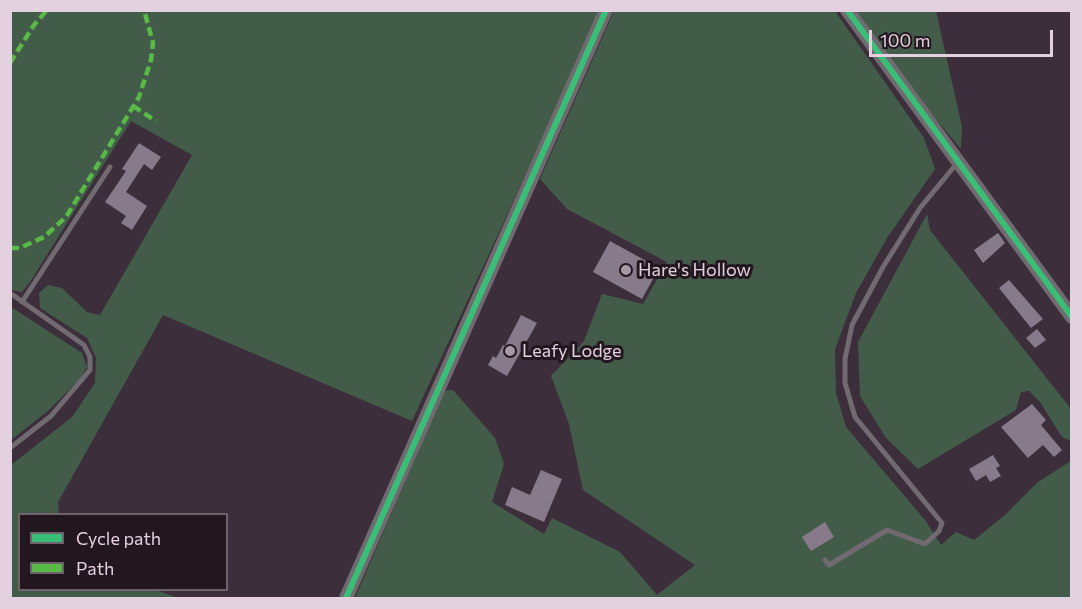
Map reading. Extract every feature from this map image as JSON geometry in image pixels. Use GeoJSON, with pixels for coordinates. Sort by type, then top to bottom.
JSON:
{"type":"FeatureCollection","features":[{"type":"Feature","properties":{"kind":"street"},"geometry":{"type":"LineString","coordinates":[[346,598],[606,10]]}},
{"type":"Feature","properties":{"kind":"street"},"geometry":{"type":"LineString","coordinates":[[847,10],[1071,317]]}},
{"type":"Feature","properties":{"kind":"lane"},"geometry":{"type":"LineString","coordinates":[[825,560],[829,565],[887,530],[925,544],[939,531],[942,523],[855,417],[845,383],[845,359],[852,325],[883,267],[920,208],[959,161]]}},
{"type":"Feature","properties":{"kind":"lane"},"geometry":{"type":"LineString","coordinates":[[22,302],[110,167]]}},
{"type":"Feature","properties":{"kind":"lane"},"geometry":{"type":"LineString","coordinates":[[10,293],[84,345],[90,357],[90,370],[51,416],[10,448]]}},
{"type":"Feature","properties":{"kind":"green space"},"geometry":{"type":"Polygon","coordinates":[[[10,11],[601,11],[412,421],[163,315],[58,502],[59,513],[18,513],[18,591],[159,591],[178,598],[11,597],[11,465],[72,417],[95,383],[96,358],[87,338],[40,308],[39,293],[48,285],[62,288],[87,312],[100,315],[192,155],[131,121],[30,282],[22,292],[11,290],[10,11]]]}},
{"type":"Feature","properties":{"kind":"green space"},"geometry":{"type":"Polygon","coordinates":[[[614,11],[835,11],[924,138],[935,169],[887,238],[856,293],[835,349],[836,393],[846,427],[925,520],[941,545],[956,532],[974,540],[1005,515],[1038,482],[1071,461],[1071,598],[355,598],[444,391],[453,390],[495,438],[504,464],[492,502],[544,534],[552,518],[620,552],[657,595],[695,565],[583,490],[569,424],[551,376],[584,341],[602,294],[643,304],[667,262],[567,209],[540,179],[614,11]]]}},
{"type":"Feature","properties":{"kind":"green space"},"geometry":{"type":"Polygon","coordinates":[[[854,11],[936,11],[962,127],[961,149],[912,91],[854,11]]]}},
{"type":"Feature","properties":{"kind":"green space"},"geometry":{"type":"Polygon","coordinates":[[[927,214],[930,230],[1071,409],[1071,441],[1062,437],[1040,402],[1029,391],[1021,392],[1016,410],[918,469],[886,438],[860,396],[858,342],[927,214]]]}},
{"type":"Feature","properties":{"kind":"green space"},"geometry":{"type":"Polygon","coordinates":[[[11,307],[82,353],[87,367],[80,379],[49,410],[11,440],[11,307]]]}},
{"type":"Feature","properties":{"kind":"building"},"geometry":{"type":"Polygon","coordinates":[[[139,143],[161,157],[152,170],[144,164],[126,192],[147,206],[132,230],[121,223],[126,216],[105,202],[126,171],[122,169],[139,143]]]}},
{"type":"Feature","properties":{"kind":"building"},"geometry":{"type":"Polygon","coordinates":[[[998,233],[1005,243],[983,263],[974,250],[998,233]]]}},
{"type":"Feature","properties":{"kind":"building","name":"Hare's Hollow"},"geometry":{"type":"Polygon","coordinates":[[[610,241],[659,268],[642,299],[593,272],[610,241]]]}},
{"type":"Feature","properties":{"kind":"building"},"geometry":{"type":"Polygon","coordinates":[[[1009,280],[1043,319],[1031,328],[999,288],[1009,280]]]}},
{"type":"Feature","properties":{"kind":"building","name":"Leafy Lodge"},"geometry":{"type":"Polygon","coordinates":[[[521,315],[537,323],[507,376],[488,365],[493,356],[496,358],[503,345],[505,346],[521,315]]]}},
{"type":"Feature","properties":{"kind":"building"},"geometry":{"type":"Polygon","coordinates":[[[1037,329],[1046,340],[1035,348],[1026,338],[1037,329]]]}},
{"type":"Feature","properties":{"kind":"building"},"geometry":{"type":"Polygon","coordinates":[[[1032,404],[1046,420],[1041,425],[1062,450],[1054,457],[1043,445],[1028,458],[1001,427],[1032,404]]]}},
{"type":"Feature","properties":{"kind":"building"},"geometry":{"type":"Polygon","coordinates":[[[993,455],[1000,466],[996,468],[1001,476],[990,482],[986,475],[976,481],[969,469],[993,455]]]}},
{"type":"Feature","properties":{"kind":"building"},"geometry":{"type":"Polygon","coordinates":[[[541,470],[562,479],[544,522],[505,505],[512,487],[530,495],[541,470]]]}},
{"type":"Feature","properties":{"kind":"building"},"geometry":{"type":"Polygon","coordinates":[[[825,522],[834,537],[811,551],[802,537],[825,522]]]}},
{"type":"Feature","properties":{"kind":"marked path"},"geometry":{"type":"LineString","coordinates":[[10,63],[34,25],[47,10]]}},
{"type":"Feature","properties":{"kind":"marked path"},"geometry":{"type":"LineString","coordinates":[[10,248],[20,248],[44,237],[66,217],[139,97],[151,60],[153,43],[144,10]]}},
{"type":"Feature","properties":{"kind":"marked path"},"geometry":{"type":"LineString","coordinates":[[133,106],[156,121]]}},
{"type":"Feature","properties":{"kind":"cycle path"},"geometry":{"type":"LineString","coordinates":[[346,598],[606,10]]}},
{"type":"Feature","properties":{"kind":"cycle path"},"geometry":{"type":"LineString","coordinates":[[847,10],[1072,317]]}},
{"type":"Feature","properties":{"kind":"place","name":"Hare's Hollow"},"geometry":{"type":"Point","coordinates":[626,270]}},
{"type":"Feature","properties":{"kind":"place","name":"Leafy Lodge"},"geometry":{"type":"Point","coordinates":[510,351]}}]}
